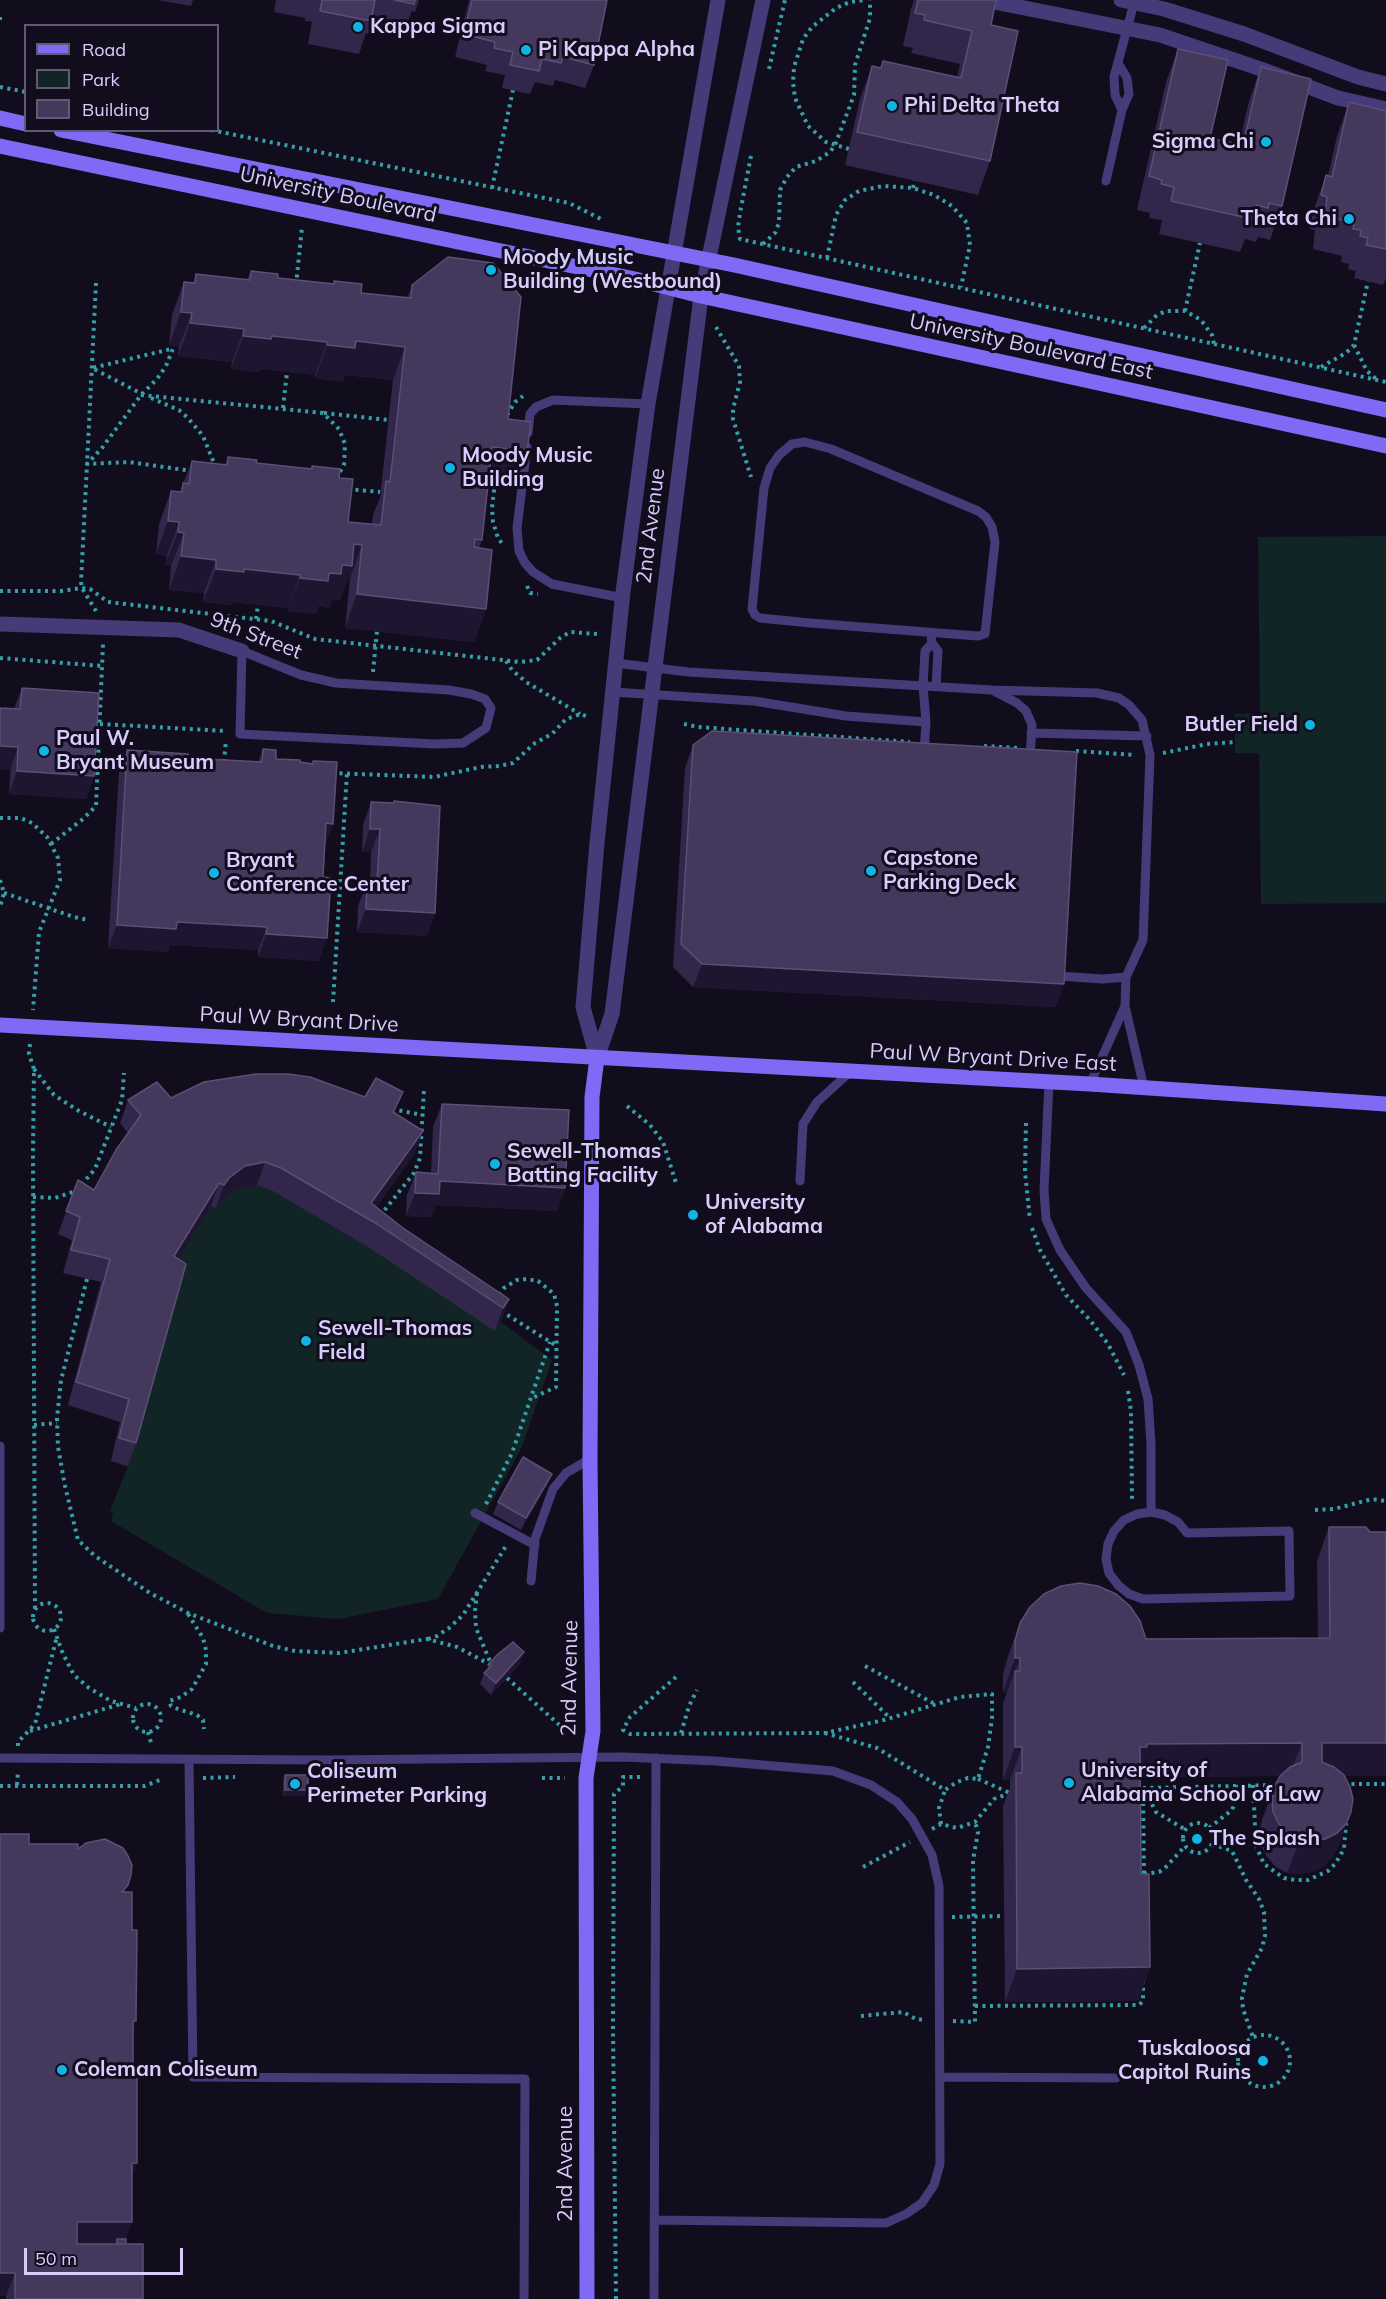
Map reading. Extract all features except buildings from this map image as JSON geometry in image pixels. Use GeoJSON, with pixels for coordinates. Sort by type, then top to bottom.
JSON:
{"type":"FeatureCollection","features":[{"type":"Feature","properties":{"kind":"main road"},"geometry":{"type":"LineString","coordinates":[[0,118],[24,124]]}},
{"type":"Feature","properties":{"kind":"main road","name":"University Boulevard"},"geometry":{"type":"LineString","coordinates":[[71,132],[673,253]]}},
{"type":"Feature","properties":{"kind":"main road","name":"University Boulevard"},"geometry":{"type":"LineString","coordinates":[[0,146],[668,286]]}},
{"type":"Feature","properties":{"kind":"main road","name":"University Boulevard East"},"geometry":{"type":"LineString","coordinates":[[673,253],[1386,410]]}},
{"type":"Feature","properties":{"kind":"main road","name":"University Boulevard East"},"geometry":{"type":"LineString","coordinates":[[668,286],[701,296],[1386,446]]}},
{"type":"Feature","properties":{"kind":"main road","name":"Paul W Bryant Drive"},"geometry":{"type":"LineString","coordinates":[[0,1025],[597,1058]]}},
{"type":"Feature","properties":{"kind":"main road","name":"Paul W Bryant Drive East"},"geometry":{"type":"LineString","coordinates":[[597,1058],[1090,1084],[1386,1104]]}},
{"type":"Feature","properties":{"kind":"main road","name":"2nd Avenue"},"geometry":{"type":"LineString","coordinates":[[587,2299],[586,1778],[593,1731],[590,1459],[592,1097],[597,1058]]}},
{"type":"Feature","properties":{"kind":"street","name":"2nd Avenue"},"geometry":{"type":"LineString","coordinates":[[597,1058],[583,1007],[597,843],[623,598],[648,404],[718,0]]}},
{"type":"Feature","properties":{"kind":"street","name":"2nd Avenue"},"geometry":{"type":"LineString","coordinates":[[597,1058],[612,1014],[701,296],[764,0]]}},
{"type":"Feature","properties":{"kind":"street"},"geometry":{"type":"LineString","coordinates":[[984,0],[1160,35],[1338,98],[1386,109]]}},
{"type":"Feature","properties":{"kind":"street"},"geometry":{"type":"LineString","coordinates":[[1128,1],[1164,9],[1234,31],[1358,77],[1386,84]]}},
{"type":"Feature","properties":{"kind":"street","name":"9th Street"},"geometry":{"type":"LineString","coordinates":[[0,624],[179,630],[242,651]]}},
{"type":"Feature","properties":{"kind":"lane"},"geometry":{"type":"LineString","coordinates":[[1106,181],[1122,110],[1129,94],[1127,78],[1118,63],[1128,29],[1128,1]]}},
{"type":"Feature","properties":{"kind":"lane"},"geometry":{"type":"LineString","coordinates":[[623,598],[552,584],[533,572],[519,551],[517,528],[530,414],[536,407],[561,399],[648,404]]}},
{"type":"Feature","properties":{"kind":"lane"},"geometry":{"type":"LineString","coordinates":[[817,443],[978,511],[986,517],[992,527],[995,542],[985,634],[978,636],[931,633],[798,622],[760,618],[755,615],[752,609],[764,488],[770,468],[778,455],[792,444],[817,443]]}},
{"type":"Feature","properties":{"kind":"lane"},"geometry":{"type":"LineString","coordinates":[[931,633],[932,643],[938,651],[936,687]]}},
{"type":"Feature","properties":{"kind":"lane"},"geometry":{"type":"LineString","coordinates":[[924,767],[925,651],[932,643]]}},
{"type":"Feature","properties":{"kind":"lane","name":"9th Street"},"geometry":{"type":"LineString","coordinates":[[242,651],[301,675],[336,683],[372,686],[449,690],[485,699],[491,708],[486,728],[463,743],[435,744],[240,734],[242,651]]}},
{"type":"Feature","properties":{"kind":"lane"},"geometry":{"type":"LineString","coordinates":[[616,663],[688,672],[992,690],[1097,693],[1119,698],[1129,705],[1142,720],[1150,755],[1143,940],[1126,977],[1125,1006],[1144,1088]]}},
{"type":"Feature","properties":{"kind":"lane"},"geometry":{"type":"LineString","coordinates":[[992,690],[1017,703],[1026,711],[1032,725],[1030,772]]}},
{"type":"Feature","properties":{"kind":"lane"},"geometry":{"type":"LineString","coordinates":[[613,692],[754,701],[846,716],[926,722]]}},
{"type":"Feature","properties":{"kind":"lane"},"geometry":{"type":"LineString","coordinates":[[1031,733],[1147,736]]}},
{"type":"Feature","properties":{"kind":"lane"},"geometry":{"type":"LineString","coordinates":[[1058,976],[1103,979],[1126,977]]}},
{"type":"Feature","properties":{"kind":"lane"},"geometry":{"type":"LineString","coordinates":[[1090,1084],[1125,1006]]}},
{"type":"Feature","properties":{"kind":"lane"},"geometry":{"type":"LineString","coordinates":[[800,1181],[803,1124],[817,1102],[850,1072]]}},
{"type":"Feature","properties":{"kind":"lane"},"geometry":{"type":"LineString","coordinates":[[1049,1082],[1044,1190],[1046,1219],[1066,1260],[1086,1288],[1126,1332],[1139,1365],[1148,1399],[1152,1512]]}},
{"type":"Feature","properties":{"kind":"lane"},"geometry":{"type":"LineString","coordinates":[[0,1446],[0,1628]]}},
{"type":"Feature","properties":{"kind":"lane"},"geometry":{"type":"LineString","coordinates":[[531,1581],[535,1545],[553,1489],[566,1473],[590,1459]]}},
{"type":"Feature","properties":{"kind":"lane"},"geometry":{"type":"LineString","coordinates":[[1152,1512],[1166,1515],[1178,1522],[1187,1533],[1289,1531],[1290,1596],[1143,1599],[1129,1594],[1109,1573],[1106,1559],[1108,1544],[1113,1531],[1124,1520],[1152,1512]]}},
{"type":"Feature","properties":{"kind":"lane"},"geometry":{"type":"LineString","coordinates":[[477,1514],[535,1545]]}},
{"type":"Feature","properties":{"kind":"lane"},"geometry":{"type":"LineString","coordinates":[[0,1758],[189,1760],[656,1758],[737,1762],[833,1771],[871,1785],[897,1802],[922,1835],[932,1855],[937,1875],[940,1917],[941,2077],[940,2164],[934,2185],[922,2203],[906,2214],[886,2223],[655,2220]]}},
{"type":"Feature","properties":{"kind":"lane"},"geometry":{"type":"LineString","coordinates":[[654,2299],[656,1758]]}},
{"type":"Feature","properties":{"kind":"lane"},"geometry":{"type":"LineString","coordinates":[[189,1760],[193,2077],[525,2079],[524,2299]]}},
{"type":"Feature","properties":{"kind":"lane"},"geometry":{"type":"LineString","coordinates":[[941,2077],[1116,2078]]}},
{"type":"Feature","properties":{"kind":"path"},"geometry":{"type":"LineString","coordinates":[[767,76],[785,0]]}},
{"type":"Feature","properties":{"kind":"path"},"geometry":{"type":"LineString","coordinates":[[849,149],[819,137],[800,112],[793,83],[794,67],[800,46],[812,27],[836,8],[850,2],[864,0]]}},
{"type":"Feature","properties":{"kind":"path"},"geometry":{"type":"LineString","coordinates":[[762,244],[775,233],[779,223],[780,190],[787,177],[796,167],[816,161],[830,152],[835,145],[854,95],[855,65],[870,18],[870,0]]}},
{"type":"Feature","properties":{"kind":"path"},"geometry":{"type":"LineString","coordinates":[[0,87],[24,92]]}},
{"type":"Feature","properties":{"kind":"path"},"geometry":{"type":"LineString","coordinates":[[492,188],[513,90]]}},
{"type":"Feature","properties":{"kind":"path"},"geometry":{"type":"LineString","coordinates":[[219,132],[569,203],[608,221]]}},
{"type":"Feature","properties":{"kind":"path"},"geometry":{"type":"LineString","coordinates":[[751,155],[738,227],[740,239],[1386,382]]}},
{"type":"Feature","properties":{"kind":"path"},"geometry":{"type":"LineString","coordinates":[[913,188],[915,180]]}},
{"type":"Feature","properties":{"kind":"path"},"geometry":{"type":"LineString","coordinates":[[827,258],[836,215],[845,200],[859,191],[883,186],[913,188],[934,195],[952,206],[967,223],[970,245],[961,287]]}},
{"type":"Feature","properties":{"kind":"path"},"geometry":{"type":"LineString","coordinates":[[295,292],[302,224]]}},
{"type":"Feature","properties":{"kind":"path"},"geometry":{"type":"LineString","coordinates":[[1185,311],[1200,243]]}},
{"type":"Feature","properties":{"kind":"path"},"geometry":{"type":"LineString","coordinates":[[1320,368],[1346,353],[1354,345],[1368,281]]}},
{"type":"Feature","properties":{"kind":"path"},"geometry":{"type":"LineString","coordinates":[[51,844],[96,806],[103,666],[102,628],[101,619],[82,588],[96,283]]}},
{"type":"Feature","properties":{"kind":"path"},"geometry":{"type":"LineString","coordinates":[[1144,328],[1157,315],[1166,311],[1185,311],[1207,326],[1214,344]]}},
{"type":"Feature","properties":{"kind":"path"},"geometry":{"type":"LineString","coordinates":[[715,326],[734,356],[740,374],[732,409],[735,430],[753,483],[764,488]]}},
{"type":"Feature","properties":{"kind":"path"},"geometry":{"type":"LineString","coordinates":[[1354,345],[1367,371],[1376,380]]}},
{"type":"Feature","properties":{"kind":"path"},"geometry":{"type":"LineString","coordinates":[[87,464],[161,372],[173,347],[92,368]]}},
{"type":"Feature","properties":{"kind":"path"},"geometry":{"type":"LineString","coordinates":[[92,368],[141,395],[179,410],[203,436],[218,475]]}},
{"type":"Feature","properties":{"kind":"path"},"geometry":{"type":"LineString","coordinates":[[283,408],[287,372]]}},
{"type":"Feature","properties":{"kind":"path"},"geometry":{"type":"LineString","coordinates":[[141,395],[388,420]]}},
{"type":"Feature","properties":{"kind":"path"},"geometry":{"type":"LineString","coordinates":[[323,413],[339,429],[345,444],[344,465],[333,480]]}},
{"type":"Feature","properties":{"kind":"path"},"geometry":{"type":"LineString","coordinates":[[87,464],[129,462],[198,472]]}},
{"type":"Feature","properties":{"kind":"path"},"geometry":{"type":"LineString","coordinates":[[341,489],[380,492]]}},
{"type":"Feature","properties":{"kind":"path"},"geometry":{"type":"LineString","coordinates":[[349,501],[350,490]]}},
{"type":"Feature","properties":{"kind":"path"},"geometry":{"type":"LineString","coordinates":[[0,591],[90,589],[108,602],[279,623],[315,639],[520,662],[537,660],[560,638],[570,632],[598,634]]}},
{"type":"Feature","properties":{"kind":"path"},"geometry":{"type":"LineString","coordinates":[[256,619],[258,605]]}},
{"type":"Feature","properties":{"kind":"path"},"geometry":{"type":"LineString","coordinates":[[372,686],[377,631]]}},
{"type":"Feature","properties":{"kind":"path"},"geometry":{"type":"LineString","coordinates":[[0,659],[103,666]]}},
{"type":"Feature","properties":{"kind":"path"},"geometry":{"type":"LineString","coordinates":[[506,660],[512,670],[526,682],[588,717]]}},
{"type":"Feature","properties":{"kind":"path"},"geometry":{"type":"LineString","coordinates":[[324,772],[434,777],[513,762],[535,743],[552,734],[566,719],[582,714]]}},
{"type":"Feature","properties":{"kind":"path"},"geometry":{"type":"LineString","coordinates":[[100,724],[227,731],[224,766]]}},
{"type":"Feature","properties":{"kind":"path"},"geometry":{"type":"LineString","coordinates":[[684,724],[698,727],[924,743]]}},
{"type":"Feature","properties":{"kind":"path"},"geometry":{"type":"LineString","coordinates":[[1067,751],[1150,755],[1207,744],[1235,742]]}},
{"type":"Feature","properties":{"kind":"path"},"geometry":{"type":"LineString","coordinates":[[984,746],[1031,749]]}},
{"type":"Feature","properties":{"kind":"path"},"geometry":{"type":"LineString","coordinates":[[333,1002],[347,773]]}},
{"type":"Feature","properties":{"kind":"path"},"geometry":{"type":"LineString","coordinates":[[0,818],[21,818],[32,823],[47,837],[58,858],[60,880],[39,932],[29,1054],[34,1068],[54,1095],[111,1127]]}},
{"type":"Feature","properties":{"kind":"path"},"geometry":{"type":"LineString","coordinates":[[0,880],[4,893],[0,907]]}},
{"type":"Feature","properties":{"kind":"path"},"geometry":{"type":"LineString","coordinates":[[4,893],[89,920]]}},
{"type":"Feature","properties":{"kind":"path"},"geometry":{"type":"LineString","coordinates":[[34,1068],[35,1609],[33,1617],[37,1626],[45,1631],[54,1629],[62,1618],[57,1605],[48,1602],[35,1609]]}},
{"type":"Feature","properties":{"kind":"path"},"geometry":{"type":"LineString","coordinates":[[33,1197],[55,1198],[76,1191],[95,1169],[122,1100],[124,1073]]}},
{"type":"Feature","properties":{"kind":"path"},"geometry":{"type":"LineString","coordinates":[[378,1218],[414,1173],[420,1158],[424,1090]]}},
{"type":"Feature","properties":{"kind":"path"},"geometry":{"type":"LineString","coordinates":[[627,1106],[650,1125],[663,1142],[676,1183]]}},
{"type":"Feature","properties":{"kind":"path"},"geometry":{"type":"LineString","coordinates":[[389,1107],[409,1114],[422,1115]]}},
{"type":"Feature","properties":{"kind":"path"},"geometry":{"type":"LineString","coordinates":[[1026,1123],[1027,1212],[1032,1231],[1040,1250],[1066,1295],[1090,1320],[1108,1344],[1122,1368],[1127,1385],[1131,1411],[1132,1516]]}},
{"type":"Feature","properties":{"kind":"path"},"geometry":{"type":"LineString","coordinates":[[87,1279],[61,1380],[57,1423],[58,1447],[65,1486],[78,1540],[95,1556],[150,1593],[188,1613],[273,1646],[295,1651],[339,1653],[427,1639],[437,1636],[463,1615],[514,1534]]}},
{"type":"Feature","properties":{"kind":"path"},"geometry":{"type":"LineString","coordinates":[[498,1297],[504,1288],[517,1280],[538,1281],[554,1294],[556,1387],[532,1398]]}},
{"type":"Feature","properties":{"kind":"path"},"geometry":{"type":"LineString","coordinates":[[493,1305],[556,1346]]}},
{"type":"Feature","properties":{"kind":"path"},"geometry":{"type":"LineString","coordinates":[[477,1514],[512,1453],[550,1342]]}},
{"type":"Feature","properties":{"kind":"path"},"geometry":{"type":"LineString","coordinates":[[34,1425],[57,1423]]}},
{"type":"Feature","properties":{"kind":"path"},"geometry":{"type":"LineString","coordinates":[[1315,1510],[1334,1509],[1372,1500],[1386,1501]]}},
{"type":"Feature","properties":{"kind":"path"},"geometry":{"type":"LineString","coordinates":[[427,1639],[457,1647],[492,1665],[476,1628],[475,1611],[478,1592]]}},
{"type":"Feature","properties":{"kind":"path"},"geometry":{"type":"LineString","coordinates":[[188,1613],[203,1638],[206,1664],[192,1689],[181,1697],[169,1701],[171,1706],[197,1715],[203,1720],[204,1729]]}},
{"type":"Feature","properties":{"kind":"path"},"geometry":{"type":"LineString","coordinates":[[54,1629],[74,1675],[111,1701],[136,1708],[144,1704],[153,1705],[161,1716],[159,1725],[148,1732],[139,1730],[132,1717],[136,1708]]}},
{"type":"Feature","properties":{"kind":"path"},"geometry":{"type":"LineString","coordinates":[[17,1785],[18,1742],[35,1724],[57,1636]]}},
{"type":"Feature","properties":{"kind":"path"},"geometry":{"type":"LineString","coordinates":[[865,1666],[934,1704]]}},
{"type":"Feature","properties":{"kind":"path"},"geometry":{"type":"LineString","coordinates":[[676,1677],[630,1717],[623,1730],[630,1734],[825,1733],[890,1718],[960,1697],[992,1694],[988,1747],[978,1779]]}},
{"type":"Feature","properties":{"kind":"path"},"geometry":{"type":"LineString","coordinates":[[507,1678],[566,1731]]}},
{"type":"Feature","properties":{"kind":"path"},"geometry":{"type":"LineString","coordinates":[[853,1682],[890,1718]]}},
{"type":"Feature","properties":{"kind":"path"},"geometry":{"type":"LineString","coordinates":[[681,1733],[686,1714],[697,1690]]}},
{"type":"Feature","properties":{"kind":"path"},"geometry":{"type":"LineString","coordinates":[[28,1731],[122,1704]]}},
{"type":"Feature","properties":{"kind":"path"},"geometry":{"type":"LineString","coordinates":[[825,1733],[877,1748],[945,1790]]}},
{"type":"Feature","properties":{"kind":"path"},"geometry":{"type":"LineString","coordinates":[[616,2299],[613,2028],[614,1794],[623,1786],[623,1777]]}},
{"type":"Feature","properties":{"kind":"path"},"geometry":{"type":"LineString","coordinates":[[542,1778],[565,1778]]}},
{"type":"Feature","properties":{"kind":"path"},"geometry":{"type":"LineString","coordinates":[[863,1867],[940,1824],[957,1828],[975,1822],[994,1799],[1010,1793],[978,1779],[968,1778],[957,1782],[945,1790],[939,1808],[940,1824]]}},
{"type":"Feature","properties":{"kind":"path"},"geometry":{"type":"LineString","coordinates":[[0,1786],[145,1786],[162,1779]]}},
{"type":"Feature","properties":{"kind":"path"},"geometry":{"type":"LineString","coordinates":[[1334,1784],[1386,1784]]}},
{"type":"Feature","properties":{"kind":"path"},"geometry":{"type":"LineString","coordinates":[[1346,1784],[1346,1795]]}},
{"type":"Feature","properties":{"kind":"path"},"geometry":{"type":"LineString","coordinates":[[1209,1828],[1232,1810],[1237,1798],[1236,1785]]}},
{"type":"Feature","properties":{"kind":"path"},"geometry":{"type":"LineString","coordinates":[[1253,1785],[1256,1846],[1264,1864],[1284,1878],[1308,1880],[1320,1876],[1335,1864],[1344,1849],[1346,1816]]}},
{"type":"Feature","properties":{"kind":"path"},"geometry":{"type":"LineString","coordinates":[[1136,1788],[1289,1785]]}},
{"type":"Feature","properties":{"kind":"path"},"geometry":{"type":"LineString","coordinates":[[1143,1788],[1156,1812],[1186,1830]]}},
{"type":"Feature","properties":{"kind":"path"},"geometry":{"type":"LineString","coordinates":[[1143,1788],[1144,1886]]}},
{"type":"Feature","properties":{"kind":"path"},"geometry":{"type":"LineString","coordinates":[[1196,1824],[1209,1828],[1213,1836],[1212,1844],[1206,1851],[1197,1854],[1185,1846],[1183,1837],[1186,1830],[1196,1824]]}},
{"type":"Feature","properties":{"kind":"path"},"geometry":{"type":"LineString","coordinates":[[1212,1844],[1232,1851],[1264,1912],[1265,1936],[1262,1948],[1247,1974],[1242,1998],[1243,2009],[1253,2037]]}},
{"type":"Feature","properties":{"kind":"path"},"geometry":{"type":"LineString","coordinates":[[1144,1874],[1159,1872],[1166,1868],[1185,1846]]}},
{"type":"Feature","properties":{"kind":"path"},"geometry":{"type":"LineString","coordinates":[[940,1917],[1004,1916]]}},
{"type":"Feature","properties":{"kind":"path"},"geometry":{"type":"LineString","coordinates":[[975,2006],[1139,2005],[1143,2001],[1143,1976]]}},
{"type":"Feature","properties":{"kind":"path"},"geometry":{"type":"LineString","coordinates":[[1268,2035],[1281,2040],[1286,2046],[1291,2059],[1290,2066],[1288,2073],[1278,2084],[1262,2088],[1246,2080],[1241,2073],[1238,2057],[1241,2049],[1253,2037],[1268,2035]]}},
{"type":"Feature","properties":{"kind":"green space","name":"Butler Field"},"geometry":{"type":"Polygon","coordinates":[[[1386,536],[1386,903],[1261,904],[1259,753],[1235,753],[1235,714],[1260,713],[1258,537],[1386,536]]]}},
{"type":"Feature","properties":{"kind":"green space","name":"Sewell-Thomas Field"},"geometry":{"type":"Polygon","coordinates":[[[120,1123],[384,1135],[414,1154],[363,1226],[552,1360],[522,1447],[438,1599],[338,1619],[267,1613],[111,1521],[113,1513],[110,1510],[128,1467],[111,1461],[120,1422],[68,1405],[101,1282],[63,1273],[72,1241],[58,1234],[85,1212],[133,1139],[120,1123]]]}},
{"type":"Feature","properties":{"kind":"place","name":"Kappa Sigma"},"geometry":{"type":"Point","coordinates":[358,27]}},
{"type":"Feature","properties":{"kind":"place","name":"Pi Kappa Alpha"},"geometry":{"type":"Point","coordinates":[526,50]}},
{"type":"Feature","properties":{"kind":"place","name":"Phi Delta Theta"},"geometry":{"type":"Point","coordinates":[892,106]}},
{"type":"Feature","properties":{"kind":"place","name":"Sigma Chi"},"geometry":{"type":"Point","coordinates":[1266,142]}},
{"type":"Feature","properties":{"kind":"place","name":"Theta Chi"},"geometry":{"type":"Point","coordinates":[1349,219]}},
{"type":"Feature","properties":{"kind":"place","name":"Moody Music Building (Westbound)"},"geometry":{"type":"Point","coordinates":[491,270]}},
{"type":"Feature","properties":{"kind":"place","name":"Moody Music Building"},"geometry":{"type":"Point","coordinates":[450,468]}},
{"type":"Feature","properties":{"kind":"place","name":"Butler Field"},"geometry":{"type":"Point","coordinates":[1310,725]}},
{"type":"Feature","properties":{"kind":"place","name":"Paul W. Bryant Museum"},"geometry":{"type":"Point","coordinates":[44,751]}},
{"type":"Feature","properties":{"kind":"place","name":"Capstone Parking Deck"},"geometry":{"type":"Point","coordinates":[871,871]}},
{"type":"Feature","properties":{"kind":"place","name":"Bryant Conference Center"},"geometry":{"type":"Point","coordinates":[214,873]}},
{"type":"Feature","properties":{"kind":"place","name":"Sewell-Thomas Batting Facility"},"geometry":{"type":"Point","coordinates":[495,1164]}},
{"type":"Feature","properties":{"kind":"place","name":"University of Alabama"},"geometry":{"type":"Point","coordinates":[693,1215]}},
{"type":"Feature","properties":{"kind":"place","name":"Sewell-Thomas Field"},"geometry":{"type":"Point","coordinates":[306,1341]}},
{"type":"Feature","properties":{"kind":"place","name":"University of Alabama School of Law"},"geometry":{"type":"Point","coordinates":[1069,1783]}},
{"type":"Feature","properties":{"kind":"place","name":"Coliseum Perimeter Parking"},"geometry":{"type":"Point","coordinates":[295,1784]}},
{"type":"Feature","properties":{"kind":"place","name":"The Splash"},"geometry":{"type":"Point","coordinates":[1197,1839]}},
{"type":"Feature","properties":{"kind":"place","name":"Tuskaloosa Capitol Ruins"},"geometry":{"type":"Point","coordinates":[1263,2061]}},
{"type":"Feature","properties":{"kind":"place","name":"Coleman Coliseum"},"geometry":{"type":"Point","coordinates":[62,2070]}}]}
